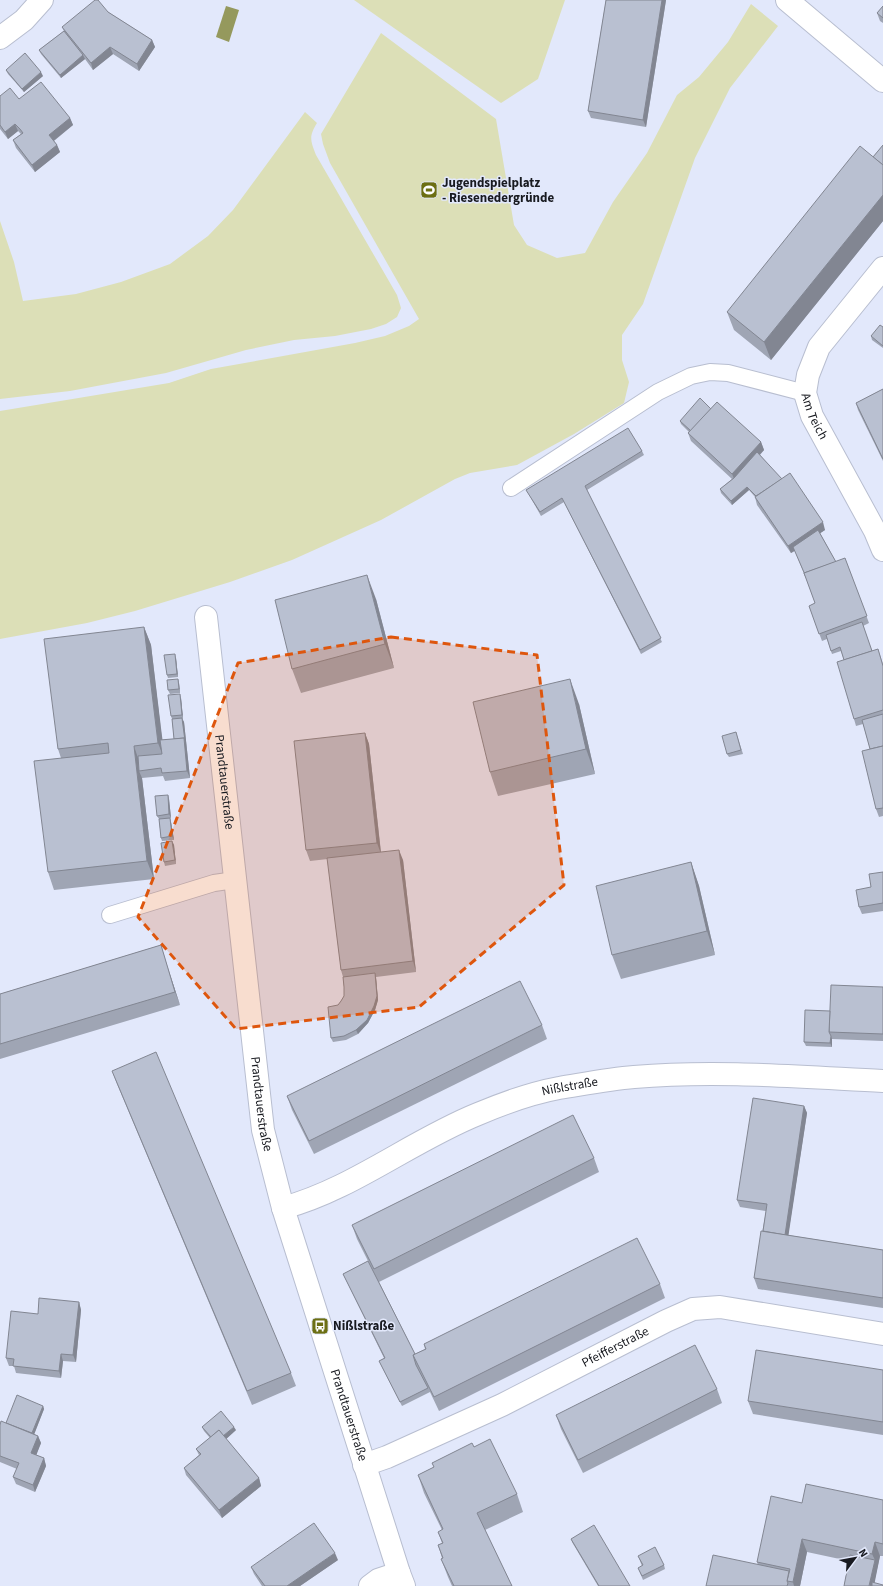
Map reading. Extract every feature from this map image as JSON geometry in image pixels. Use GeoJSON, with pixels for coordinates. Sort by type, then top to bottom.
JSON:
{"type":"FeatureCollection","features":[{"type":"Feature","properties":{"kind":"street"},"geometry":{"type":"LineString","coordinates":[[0,38],[24,20],[42,0]]}},
{"type":"Feature","properties":{"kind":"street"},"geometry":{"type":"LineString","coordinates":[[787,0],[883,81]]}},
{"type":"Feature","properties":{"kind":"street","name":"Am Teich"},"geometry":{"type":"LineString","coordinates":[[883,268],[819,347],[808,375],[805,393],[812,416],[875,531],[883,550]]}},
{"type":"Feature","properties":{"kind":"street","name":"Prandtauerstraße"},"geometry":{"type":"LineString","coordinates":[[206,617],[263,1130],[283,1208],[402,1580],[378,1580],[370,1586]]}},
{"type":"Feature","properties":{"kind":"street","name":"Nißlstraße"},"geometry":{"type":"LineString","coordinates":[[283,1208],[306,1202],[339,1187],[434,1133],[478,1114],[514,1101],[558,1088],[633,1077],[686,1075],[785,1076],[883,1081]]}},
{"type":"Feature","properties":{"kind":"street","name":"Pfeifferstraße"},"geometry":{"type":"LineString","coordinates":[[364,1465],[387,1457],[502,1405],[666,1321],[693,1309],[720,1307],[883,1334]]}},
{"type":"Feature","properties":{"kind":"lane"},"geometry":{"type":"LineString","coordinates":[[511,488],[658,392],[691,376],[710,372],[728,373],[805,393]]}},
{"type":"Feature","properties":{"kind":"lane"},"geometry":{"type":"LineString","coordinates":[[110,915],[214,882],[235,880]]}},
{"type":"Feature","properties":{"kind":"highlighted area"},"geometry":{"type":"Polygon","coordinates":[[[391,637],[537,655],[564,885],[419,1007],[236,1029],[138,917],[238,663],[391,637]]]}},
{"type":"Feature","properties":{"kind":"shaded area"},"geometry":{"type":"Polygon","coordinates":[[[354,0],[565,0],[538,79],[501,103],[354,0]]]}},
{"type":"Feature","properties":{"kind":"shaded area"},"geometry":{"type":"Polygon","coordinates":[[[751,4],[778,26],[730,88],[695,158],[643,304],[622,335],[622,360],[629,382],[624,403],[574,434],[517,465],[470,473],[455,479],[381,520],[292,560],[230,582],[135,611],[87,623],[0,639],[0,411],[169,383],[211,369],[355,343],[385,336],[409,326],[419,319],[330,163],[321,134],[381,33],[496,119],[514,225],[527,245],[557,258],[585,253],[613,202],[647,153],[677,95],[699,77],[728,42],[751,4]]]}},
{"type":"Feature","properties":{"kind":"shaded area"},"geometry":{"type":"Polygon","coordinates":[[[226,6],[239,10],[229,42],[216,37],[226,6]]]}},
{"type":"Feature","properties":{"kind":"shaded area"},"geometry":{"type":"Polygon","coordinates":[[[305,112],[317,123],[311,138],[312,146],[316,155],[397,295],[401,308],[397,317],[386,324],[371,329],[335,336],[294,340],[246,350],[166,373],[70,391],[0,399],[0,221],[14,262],[23,301],[76,294],[121,282],[170,264],[208,236],[233,210],[305,112]]]}},
{"type":"Feature","properties":{"kind":"building"},"geometry":{"type":"Polygon","coordinates":[[[95,0],[98,0],[108,12],[152,40],[137,64],[110,47],[91,63],[62,27],[95,0]]]}},
{"type":"Feature","properties":{"kind":"building"},"geometry":{"type":"Polygon","coordinates":[[[606,0],[662,0],[643,120],[588,111],[606,0]]]}},
{"type":"Feature","properties":{"kind":"building"},"geometry":{"type":"Polygon","coordinates":[[[883,6],[883,18],[877,13],[883,6]]]}},
{"type":"Feature","properties":{"kind":"building"},"geometry":{"type":"Polygon","coordinates":[[[64,31],[83,55],[60,75],[39,50],[64,31]]]}},
{"type":"Feature","properties":{"kind":"building"},"geometry":{"type":"Polygon","coordinates":[[[25,53],[41,72],[22,89],[6,70],[25,53]]]}},
{"type":"Feature","properties":{"kind":"building"},"geometry":{"type":"Polygon","coordinates":[[[41,82],[70,118],[49,135],[57,145],[32,165],[13,140],[23,133],[20,129],[15,124],[5,132],[0,125],[0,96],[10,88],[19,99],[41,82]]]}},
{"type":"Feature","properties":{"kind":"building"},"geometry":{"type":"Polygon","coordinates":[[[883,145],[883,165],[873,157],[883,145]]]}},
{"type":"Feature","properties":{"kind":"building"},"geometry":{"type":"Polygon","coordinates":[[[860,146],[883,165],[883,195],[764,342],[727,312],[860,146]]]}},
{"type":"Feature","properties":{"kind":"building"},"geometry":{"type":"Polygon","coordinates":[[[880,325],[883,327],[883,346],[871,336],[880,325]]]}},
{"type":"Feature","properties":{"kind":"building"},"geometry":{"type":"Polygon","coordinates":[[[883,389],[883,459],[856,403],[883,389]]]}},
{"type":"Feature","properties":{"kind":"building"},"geometry":{"type":"Polygon","coordinates":[[[700,398],[711,409],[691,431],[680,421],[700,398]]]}},
{"type":"Feature","properties":{"kind":"building"},"geometry":{"type":"Polygon","coordinates":[[[717,402],[761,442],[732,474],[688,433],[717,402]]]}},
{"type":"Feature","properties":{"kind":"building"},"geometry":{"type":"Polygon","coordinates":[[[628,428],[642,451],[585,486],[661,638],[640,650],[562,498],[540,512],[526,490],[628,428]]]}},
{"type":"Feature","properties":{"kind":"building"},"geometry":{"type":"Polygon","coordinates":[[[757,452],[782,479],[756,496],[747,487],[731,501],[720,489],[734,478],[757,452]]]}},
{"type":"Feature","properties":{"kind":"building"},"geometry":{"type":"Polygon","coordinates":[[[790,473],[823,522],[788,546],[755,497],[790,473]]]}},
{"type":"Feature","properties":{"kind":"building"},"geometry":{"type":"Polygon","coordinates":[[[818,530],[836,562],[804,573],[793,547],[818,530]]]}},
{"type":"Feature","properties":{"kind":"building"},"geometry":{"type":"Polygon","coordinates":[[[845,558],[867,616],[819,634],[809,606],[815,603],[804,573],[845,558]]]}},
{"type":"Feature","properties":{"kind":"building"},"geometry":{"type":"Polygon","coordinates":[[[367,575],[385,644],[292,669],[275,600],[367,575]]]}},
{"type":"Feature","properties":{"kind":"building"},"geometry":{"type":"Polygon","coordinates":[[[862,622],[872,651],[844,660],[840,647],[831,651],[826,635],[862,622]]]}},
{"type":"Feature","properties":{"kind":"building"},"geometry":{"type":"Polygon","coordinates":[[[144,627],[158,743],[134,746],[147,861],[48,872],[34,761],[109,753],[108,743],[58,749],[44,639],[144,627]]]}},
{"type":"Feature","properties":{"kind":"building"},"geometry":{"type":"Polygon","coordinates":[[[878,649],[883,666],[883,710],[854,719],[837,662],[878,649]]]}},
{"type":"Feature","properties":{"kind":"building"},"geometry":{"type":"Polygon","coordinates":[[[175,654],[177,674],[167,675],[164,655],[175,654]]]}},
{"type":"Feature","properties":{"kind":"building"},"geometry":{"type":"Polygon","coordinates":[[[178,679],[179,689],[168,690],[167,680],[178,679]]]}},
{"type":"Feature","properties":{"kind":"building"},"geometry":{"type":"Polygon","coordinates":[[[570,679],[586,749],[490,772],[473,702],[570,679]]]}},
{"type":"Feature","properties":{"kind":"building"},"geometry":{"type":"Polygon","coordinates":[[[180,694],[182,715],[171,716],[168,695],[180,694]]]}},
{"type":"Feature","properties":{"kind":"building"},"geometry":{"type":"Polygon","coordinates":[[[883,714],[883,746],[870,749],[862,720],[883,714]]]}},
{"type":"Feature","properties":{"kind":"building"},"geometry":{"type":"Polygon","coordinates":[[[182,718],[185,741],[184,738],[174,739],[172,719],[182,718]]]}},
{"type":"Feature","properties":{"kind":"building"},"geometry":{"type":"Polygon","coordinates":[[[736,732],[741,750],[727,754],[722,736],[736,732]]]}},
{"type":"Feature","properties":{"kind":"building"},"geometry":{"type":"Polygon","coordinates":[[[365,733],[377,843],[306,850],[294,741],[365,733]]]}},
{"type":"Feature","properties":{"kind":"building"},"geometry":{"type":"Polygon","coordinates":[[[184,738],[187,771],[162,773],[161,768],[139,771],[138,756],[162,754],[160,740],[184,738]]]}},
{"type":"Feature","properties":{"kind":"building"},"geometry":{"type":"Polygon","coordinates":[[[883,746],[883,808],[876,809],[862,751],[883,746]]]}},
{"type":"Feature","properties":{"kind":"building"},"geometry":{"type":"Polygon","coordinates":[[[168,795],[169,814],[157,816],[155,796],[168,795]]]}},
{"type":"Feature","properties":{"kind":"building"},"geometry":{"type":"Polygon","coordinates":[[[170,818],[172,836],[161,838],[159,819],[170,818]]]}},
{"type":"Feature","properties":{"kind":"building"},"geometry":{"type":"Polygon","coordinates":[[[172,841],[175,860],[164,862],[161,843],[172,841]]]}},
{"type":"Feature","properties":{"kind":"building"},"geometry":{"type":"Polygon","coordinates":[[[399,850],[413,961],[341,970],[327,858],[399,850]]]}},
{"type":"Feature","properties":{"kind":"building"},"geometry":{"type":"Polygon","coordinates":[[[691,862],[707,931],[612,955],[596,886],[691,862]]]}},
{"type":"Feature","properties":{"kind":"building"},"geometry":{"type":"Polygon","coordinates":[[[883,872],[883,903],[859,907],[856,890],[871,887],[869,874],[883,872]]]}},
{"type":"Feature","properties":{"kind":"building"},"geometry":{"type":"Polygon","coordinates":[[[161,945],[175,992],[0,1044],[0,994],[161,945]]]}},
{"type":"Feature","properties":{"kind":"building"},"geometry":{"type":"Polygon","coordinates":[[[375,973],[377,996],[367,1020],[356,1030],[344,1036],[331,1038],[328,1007],[338,1005],[344,996],[343,977],[375,973]]]}},
{"type":"Feature","properties":{"kind":"building"},"geometry":{"type":"Polygon","coordinates":[[[520,981],[542,1025],[309,1141],[287,1096],[520,981]]]}},
{"type":"Feature","properties":{"kind":"building"},"geometry":{"type":"Polygon","coordinates":[[[831,985],[883,987],[883,1034],[829,1032],[831,985]]]}},
{"type":"Feature","properties":{"kind":"building"},"geometry":{"type":"Polygon","coordinates":[[[805,1010],[830,1011],[830,1043],[804,1042],[805,1010]]]}},
{"type":"Feature","properties":{"kind":"building"},"geometry":{"type":"Polygon","coordinates":[[[156,1052],[291,1373],[247,1391],[112,1071],[156,1052]]]}},
{"type":"Feature","properties":{"kind":"building"},"geometry":{"type":"Polygon","coordinates":[[[753,1098],[804,1106],[785,1235],[763,1231],[767,1204],[737,1200],[753,1098]]]}},
{"type":"Feature","properties":{"kind":"building"},"geometry":{"type":"Polygon","coordinates":[[[573,1115],[594,1158],[374,1269],[352,1225],[573,1115]]]}},
{"type":"Feature","properties":{"kind":"building"},"geometry":{"type":"Polygon","coordinates":[[[761,1231],[883,1250],[883,1298],[754,1278],[761,1231]]]}},
{"type":"Feature","properties":{"kind":"building"},"geometry":{"type":"Polygon","coordinates":[[[637,1238],[660,1284],[434,1397],[413,1355],[426,1349],[424,1344],[637,1238]]]}},
{"type":"Feature","properties":{"kind":"building"},"geometry":{"type":"Polygon","coordinates":[[[368,1261],[415,1354],[413,1355],[416,1365],[428,1388],[400,1402],[379,1361],[385,1358],[343,1274],[368,1261]]]}},
{"type":"Feature","properties":{"kind":"building"},"geometry":{"type":"Polygon","coordinates":[[[39,1298],[79,1302],[73,1355],[61,1354],[59,1371],[13,1366],[14,1359],[6,1358],[11,1311],[38,1314],[39,1298]]]}},
{"type":"Feature","properties":{"kind":"building"},"geometry":{"type":"Polygon","coordinates":[[[695,1345],[717,1389],[578,1460],[556,1415],[695,1345]]]}},
{"type":"Feature","properties":{"kind":"building"},"geometry":{"type":"Polygon","coordinates":[[[756,1350],[883,1370],[883,1422],[748,1401],[756,1350]]]}},
{"type":"Feature","properties":{"kind":"building"},"geometry":{"type":"Polygon","coordinates":[[[17,1395],[43,1406],[32,1433],[6,1423],[17,1395]]]}},
{"type":"Feature","properties":{"kind":"building"},"geometry":{"type":"Polygon","coordinates":[[[221,1411],[234,1427],[223,1436],[219,1430],[211,1437],[202,1427],[221,1411]]]}},
{"type":"Feature","properties":{"kind":"building"},"geometry":{"type":"Polygon","coordinates":[[[1,1421],[38,1436],[31,1453],[44,1458],[33,1485],[13,1477],[19,1463],[0,1456],[1,1421]]]}},
{"type":"Feature","properties":{"kind":"building"},"geometry":{"type":"Polygon","coordinates":[[[219,1430],[259,1478],[219,1510],[184,1468],[201,1454],[196,1449],[219,1430]]]}},
{"type":"Feature","properties":{"kind":"building"},"geometry":{"type":"Polygon","coordinates":[[[490,1439],[517,1494],[477,1513],[512,1586],[454,1586],[441,1559],[443,1558],[438,1545],[443,1543],[438,1532],[443,1529],[418,1475],[434,1467],[432,1463],[472,1443],[474,1447],[490,1439]]]}},
{"type":"Feature","properties":{"kind":"building"},"geometry":{"type":"Polygon","coordinates":[[[806,1484],[883,1500],[883,1544],[875,1542],[872,1554],[802,1539],[793,1582],[787,1581],[790,1569],[757,1562],[771,1496],[802,1503],[806,1484]]]}},
{"type":"Feature","properties":{"kind":"building"},"geometry":{"type":"Polygon","coordinates":[[[314,1523],[335,1553],[287,1586],[265,1586],[251,1567],[314,1523]]]}},
{"type":"Feature","properties":{"kind":"building"},"geometry":{"type":"Polygon","coordinates":[[[594,1525],[630,1586],[599,1586],[571,1539],[594,1525]]]}},
{"type":"Feature","properties":{"kind":"building"},"geometry":{"type":"Polygon","coordinates":[[[655,1547],[664,1565],[642,1576],[638,1568],[643,1565],[638,1556],[655,1547]]]}},
{"type":"Feature","properties":{"kind":"building"},"geometry":{"type":"Polygon","coordinates":[[[713,1555],[789,1571],[787,1586],[706,1586],[713,1555]]]}},
{"type":"Feature","properties":{"kind":"building"},"geometry":{"type":"Polygon","coordinates":[[[850,1555],[875,1560],[869,1586],[844,1586],[850,1555]]]}},
{"type":"Feature","properties":{"kind":"building"},"geometry":{"type":"Polygon","coordinates":[[[872,1582],[883,1585],[883,1586],[872,1586],[872,1582]]]}},
{"type":"Feature","properties":{"kind":"place","name":"Jugendspielplatz - Riesenedergründe"},"geometry":{"type":"Point","coordinates":[429,190]}},
{"type":"Feature","properties":{"kind":"place","name":"Nißlstraße"},"geometry":{"type":"Point","coordinates":[320,1326]}}]}
